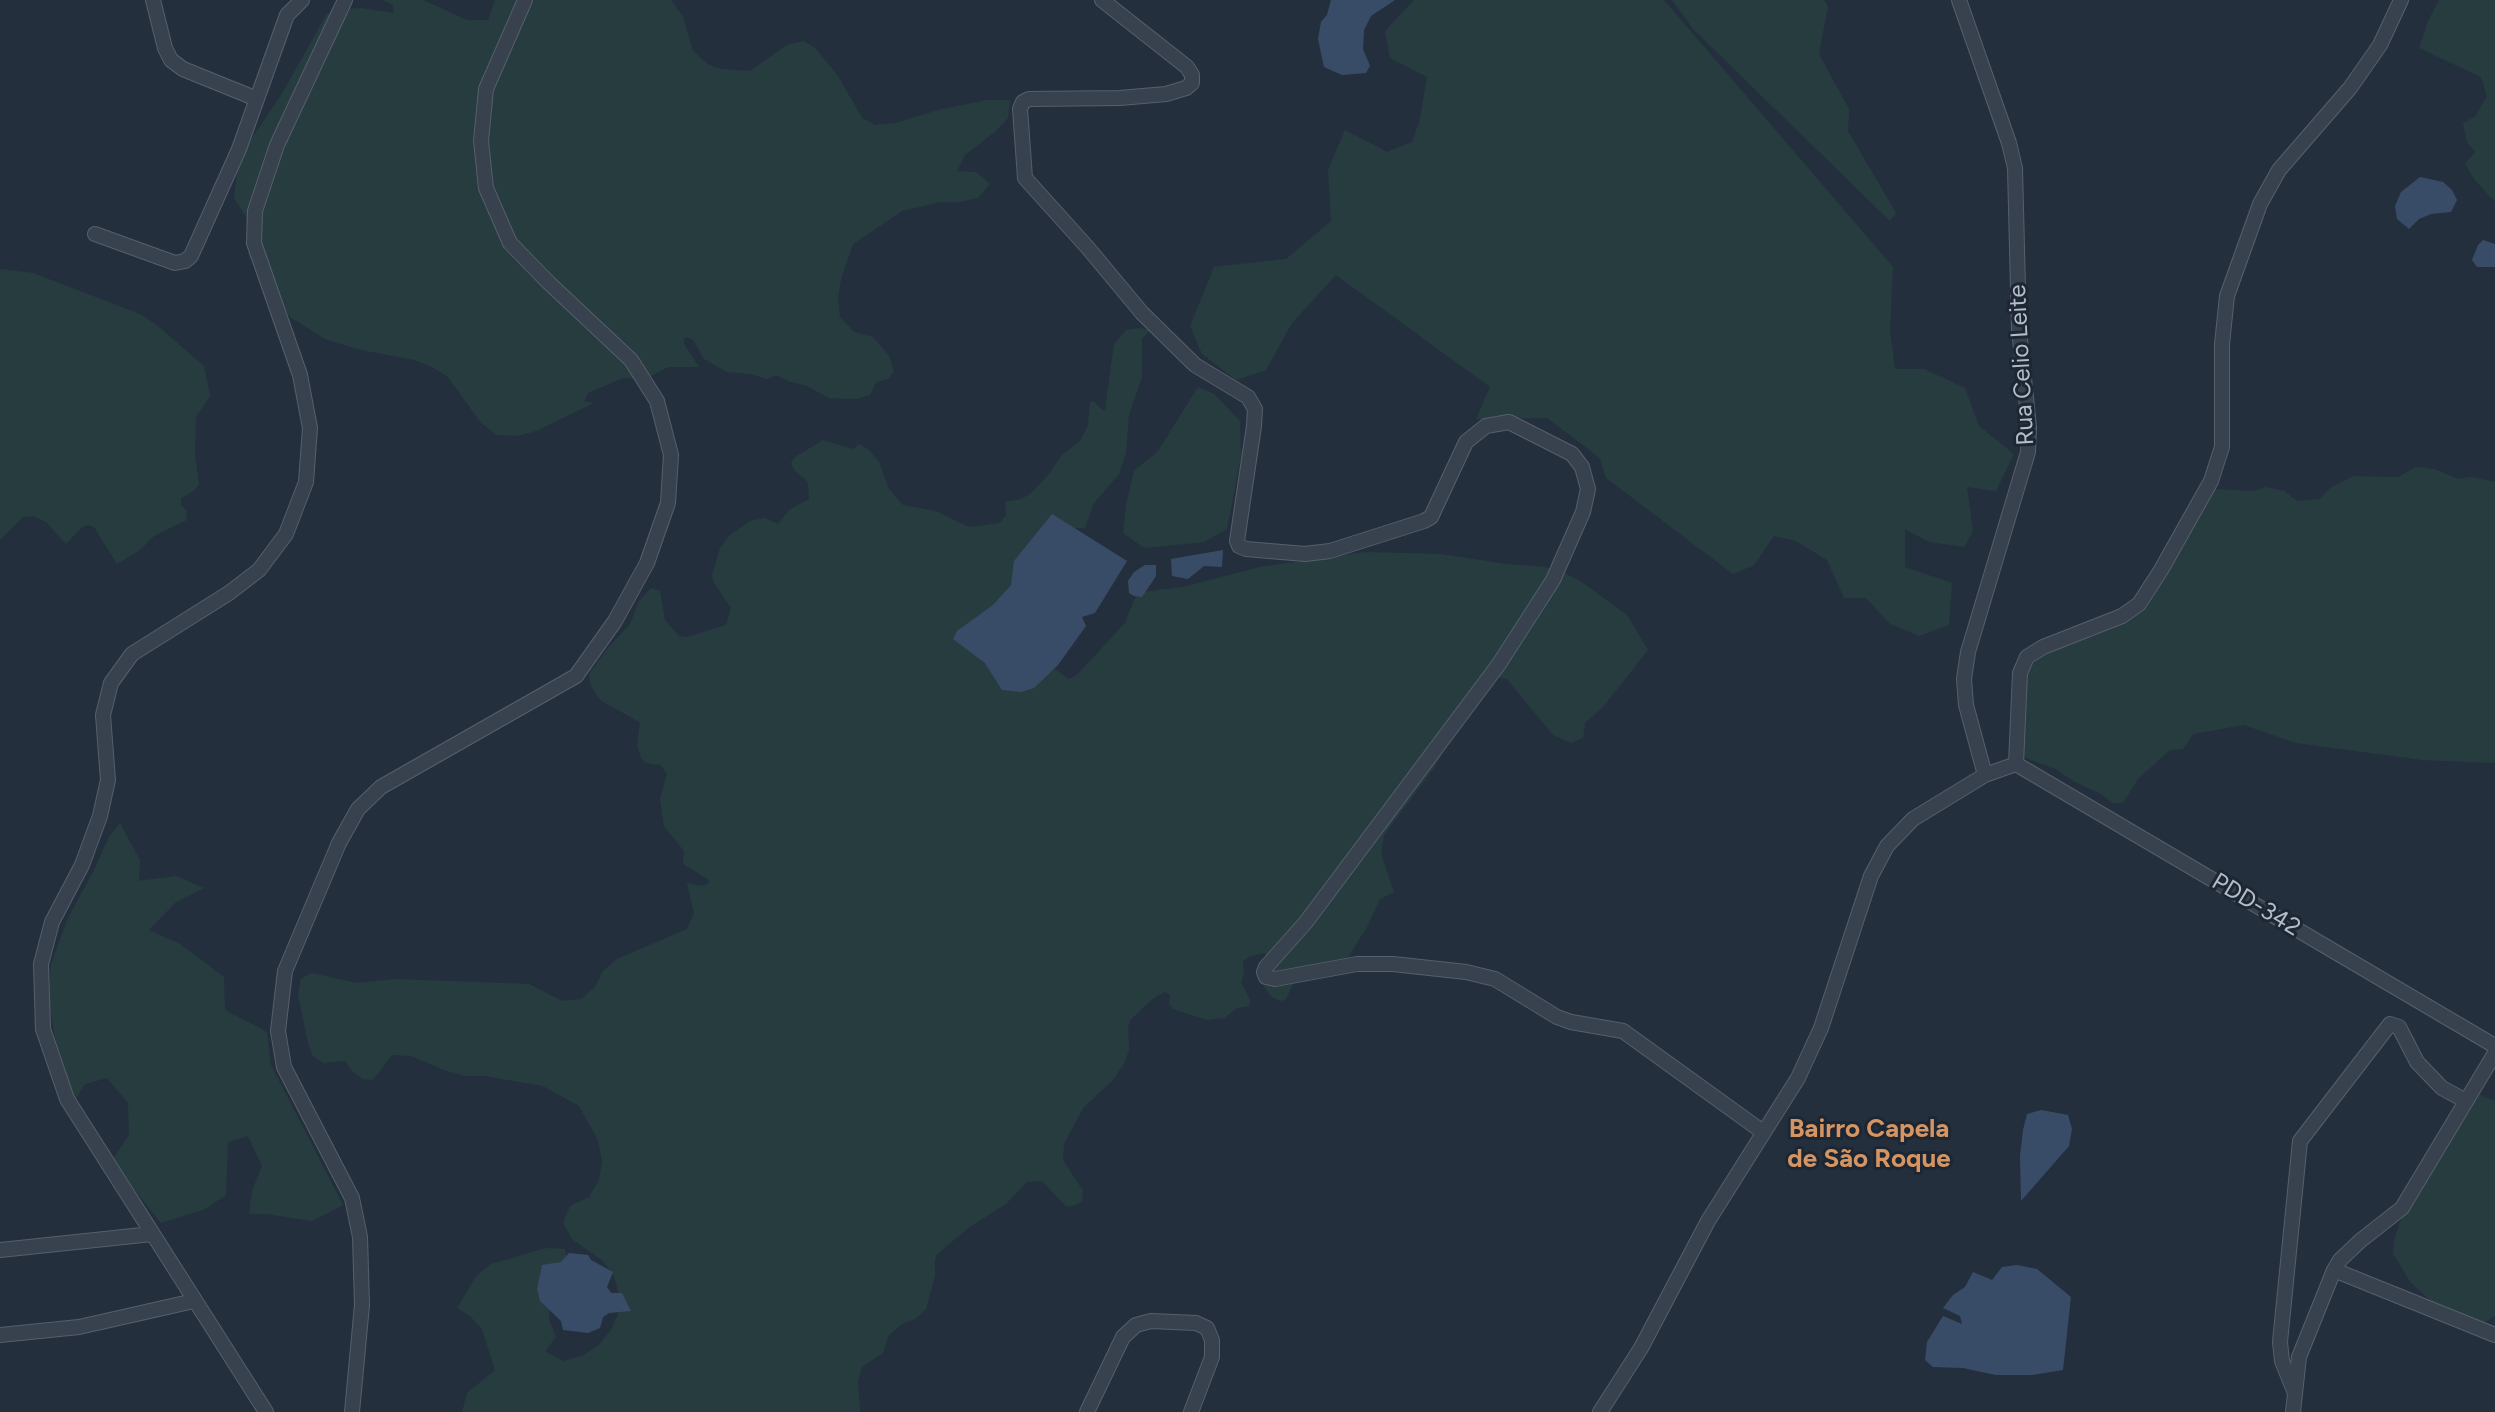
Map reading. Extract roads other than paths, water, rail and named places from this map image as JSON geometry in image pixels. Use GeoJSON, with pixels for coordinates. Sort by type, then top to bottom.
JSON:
{"type":"FeatureCollection","features":[{"type":"Feature","properties":{"kind":"street"},"geometry":{"type":"LineString","coordinates":[[153,0],[171,60],[183,69],[257,99]]}},
{"type":"Feature","properties":{"kind":"street"},"geometry":{"type":"LineString","coordinates":[[95,234],[175,263],[191,256],[239,149],[287,15],[302,0]]}},
{"type":"Feature","properties":{"kind":"street"},"geometry":{"type":"LineString","coordinates":[[266,1412],[67,1099],[43,1029],[41,964],[52,922],[82,865],[100,816],[108,780],[103,715],[111,683],[132,654],[229,593],[259,570],[286,534],[306,482],[310,428],[300,375],[254,243],[255,211],[277,145],[345,0]]}},
{"type":"Feature","properties":{"kind":"street"},"geometry":{"type":"LineString","coordinates":[[352,1412],[362,1305],[360,1237],[352,1198],[284,1067],[278,1031],[285,971],[339,843],[358,809],[381,787],[576,676],[615,621],[647,563],[668,503],[671,455],[657,401],[631,360],[510,243],[486,188],[481,141],[486,89],[525,0]]}},
{"type":"Feature","properties":{"kind":"street"},"geometry":{"type":"LineString","coordinates":[[1102,0],[1187,67],[1192,83],[1166,94],[1029,99],[1023,102],[1020,109],[1025,178],[1153,323],[1195,365],[1248,397],[1255,409],[1237,541],[1239,546],[1290,553],[1317,552],[1424,521],[1431,517],[1466,442],[1486,426],[1509,422],[1572,454],[1582,467],[1588,489],[1583,512],[1553,580],[1499,664],[1314,911],[1266,967],[1266,977],[1275,979],[1357,964],[1393,964],[1466,972],[1495,979],[1557,1017],[1623,1031],[1763,1132]]}},
{"type":"Feature","properties":{"kind":"street","name":"Rua Celio Leite"},"geometry":{"type":"LineString","coordinates":[[1959,0],[2015,168],[2019,329],[2029,427],[2028,452],[1968,652],[1964,679],[1966,705],[1985,775]]}},
{"type":"Feature","properties":{"kind":"street"},"geometry":{"type":"LineString","coordinates":[[1600,1412],[1641,1348],[1708,1221],[1798,1078],[1821,1028],[1871,876],[1887,846],[1913,819],[1985,775],[2016,764],[2020,673],[2027,657],[2043,647],[2122,616],[2139,604],[2211,481],[2222,447],[2222,344],[2227,296],[2260,204],[2279,170],[2350,88],[2372,56],[2401,0]]}},
{"type":"Feature","properties":{"kind":"street","name":"PDD-342"},"geometry":{"type":"LineString","coordinates":[[2016,764],[2495,1046]]}},
{"type":"Feature","properties":{"kind":"street"},"geometry":{"type":"LineString","coordinates":[[2295,1393],[2282,1361],[2280,1342],[2300,1141],[2390,1024],[2399,1027],[2417,1062],[2442,1088],[2466,1101]]}},
{"type":"Feature","properties":{"kind":"street"},"geometry":{"type":"LineString","coordinates":[[2293,1412],[2299,1357],[2334,1270],[2360,1241],[2402,1208],[2495,1053]]}},
{"type":"Feature","properties":{"kind":"street"},"geometry":{"type":"LineString","coordinates":[[0,1250],[152,1234]]}},
{"type":"Feature","properties":{"kind":"street"},"geometry":{"type":"LineString","coordinates":[[2334,1270],[2495,1335]]}},
{"type":"Feature","properties":{"kind":"street"},"geometry":{"type":"LineString","coordinates":[[0,1335],[79,1327],[194,1301]]}},
{"type":"Feature","properties":{"kind":"street"},"geometry":{"type":"LineString","coordinates":[[1087,1412],[1123,1337],[1136,1325],[1151,1321],[1196,1323],[1207,1328],[1212,1340],[1212,1357],[1191,1412]]}},
{"type":"Feature","properties":{"kind":"water"},"geometry":{"type":"Polygon","coordinates":[[[1331,0],[1395,0],[1371,16],[1364,30],[1363,49],[1370,66],[1366,73],[1342,75],[1324,67],[1318,39],[1321,22],[1327,15],[1331,0]]]}},
{"type":"Feature","properties":{"kind":"water"},"geometry":{"type":"Polygon","coordinates":[[[2420,177],[2443,182],[2457,200],[2451,212],[2431,214],[2419,219],[2409,229],[2397,219],[2395,206],[2401,192],[2420,177]]]}},
{"type":"Feature","properties":{"kind":"water"},"geometry":{"type":"Polygon","coordinates":[[[2483,240],[2495,244],[2495,267],[2477,267],[2472,260],[2483,240]]]}},
{"type":"Feature","properties":{"kind":"water"},"geometry":{"type":"Polygon","coordinates":[[[1052,514],[1127,561],[1095,613],[1082,617],[1086,626],[1058,665],[1034,688],[1021,692],[1002,690],[985,663],[953,639],[957,631],[993,605],[1011,585],[1014,561],[1052,514]]]}},
{"type":"Feature","properties":{"kind":"water"},"geometry":{"type":"Polygon","coordinates":[[[1223,550],[1222,567],[1204,566],[1188,579],[1172,576],[1171,559],[1223,550]]]}},
{"type":"Feature","properties":{"kind":"water"},"geometry":{"type":"Polygon","coordinates":[[[1145,565],[1156,565],[1156,576],[1142,597],[1134,596],[1129,593],[1128,581],[1134,572],[1145,565]]]}},
{"type":"Feature","properties":{"kind":"water"},"geometry":{"type":"Polygon","coordinates":[[[2041,1110],[2068,1115],[2072,1129],[2069,1146],[2021,1201],[2023,1130],[2027,1114],[2041,1110]]]}},
{"type":"Feature","properties":{"kind":"water"},"geometry":{"type":"Polygon","coordinates":[[[569,1253],[588,1255],[591,1260],[613,1272],[607,1287],[611,1293],[622,1293],[631,1311],[609,1313],[603,1317],[600,1328],[588,1333],[563,1330],[561,1321],[540,1301],[537,1289],[542,1265],[561,1262],[569,1253]]]}},
{"type":"Feature","properties":{"kind":"water"},"geometry":{"type":"Polygon","coordinates":[[[2017,1265],[2037,1269],[2071,1297],[2063,1370],[2032,1375],[1996,1375],[1963,1368],[1933,1367],[1925,1360],[1927,1342],[1943,1316],[1962,1324],[1960,1316],[1943,1308],[1953,1295],[1965,1287],[1973,1272],[1992,1280],[2002,1267],[2017,1265]]]}},
{"type":"Feature","properties":{"kind":"district","name":"Bairro Capela de São Roque"},"geometry":{"type":"Point","coordinates":[1869,1144]}}]}
